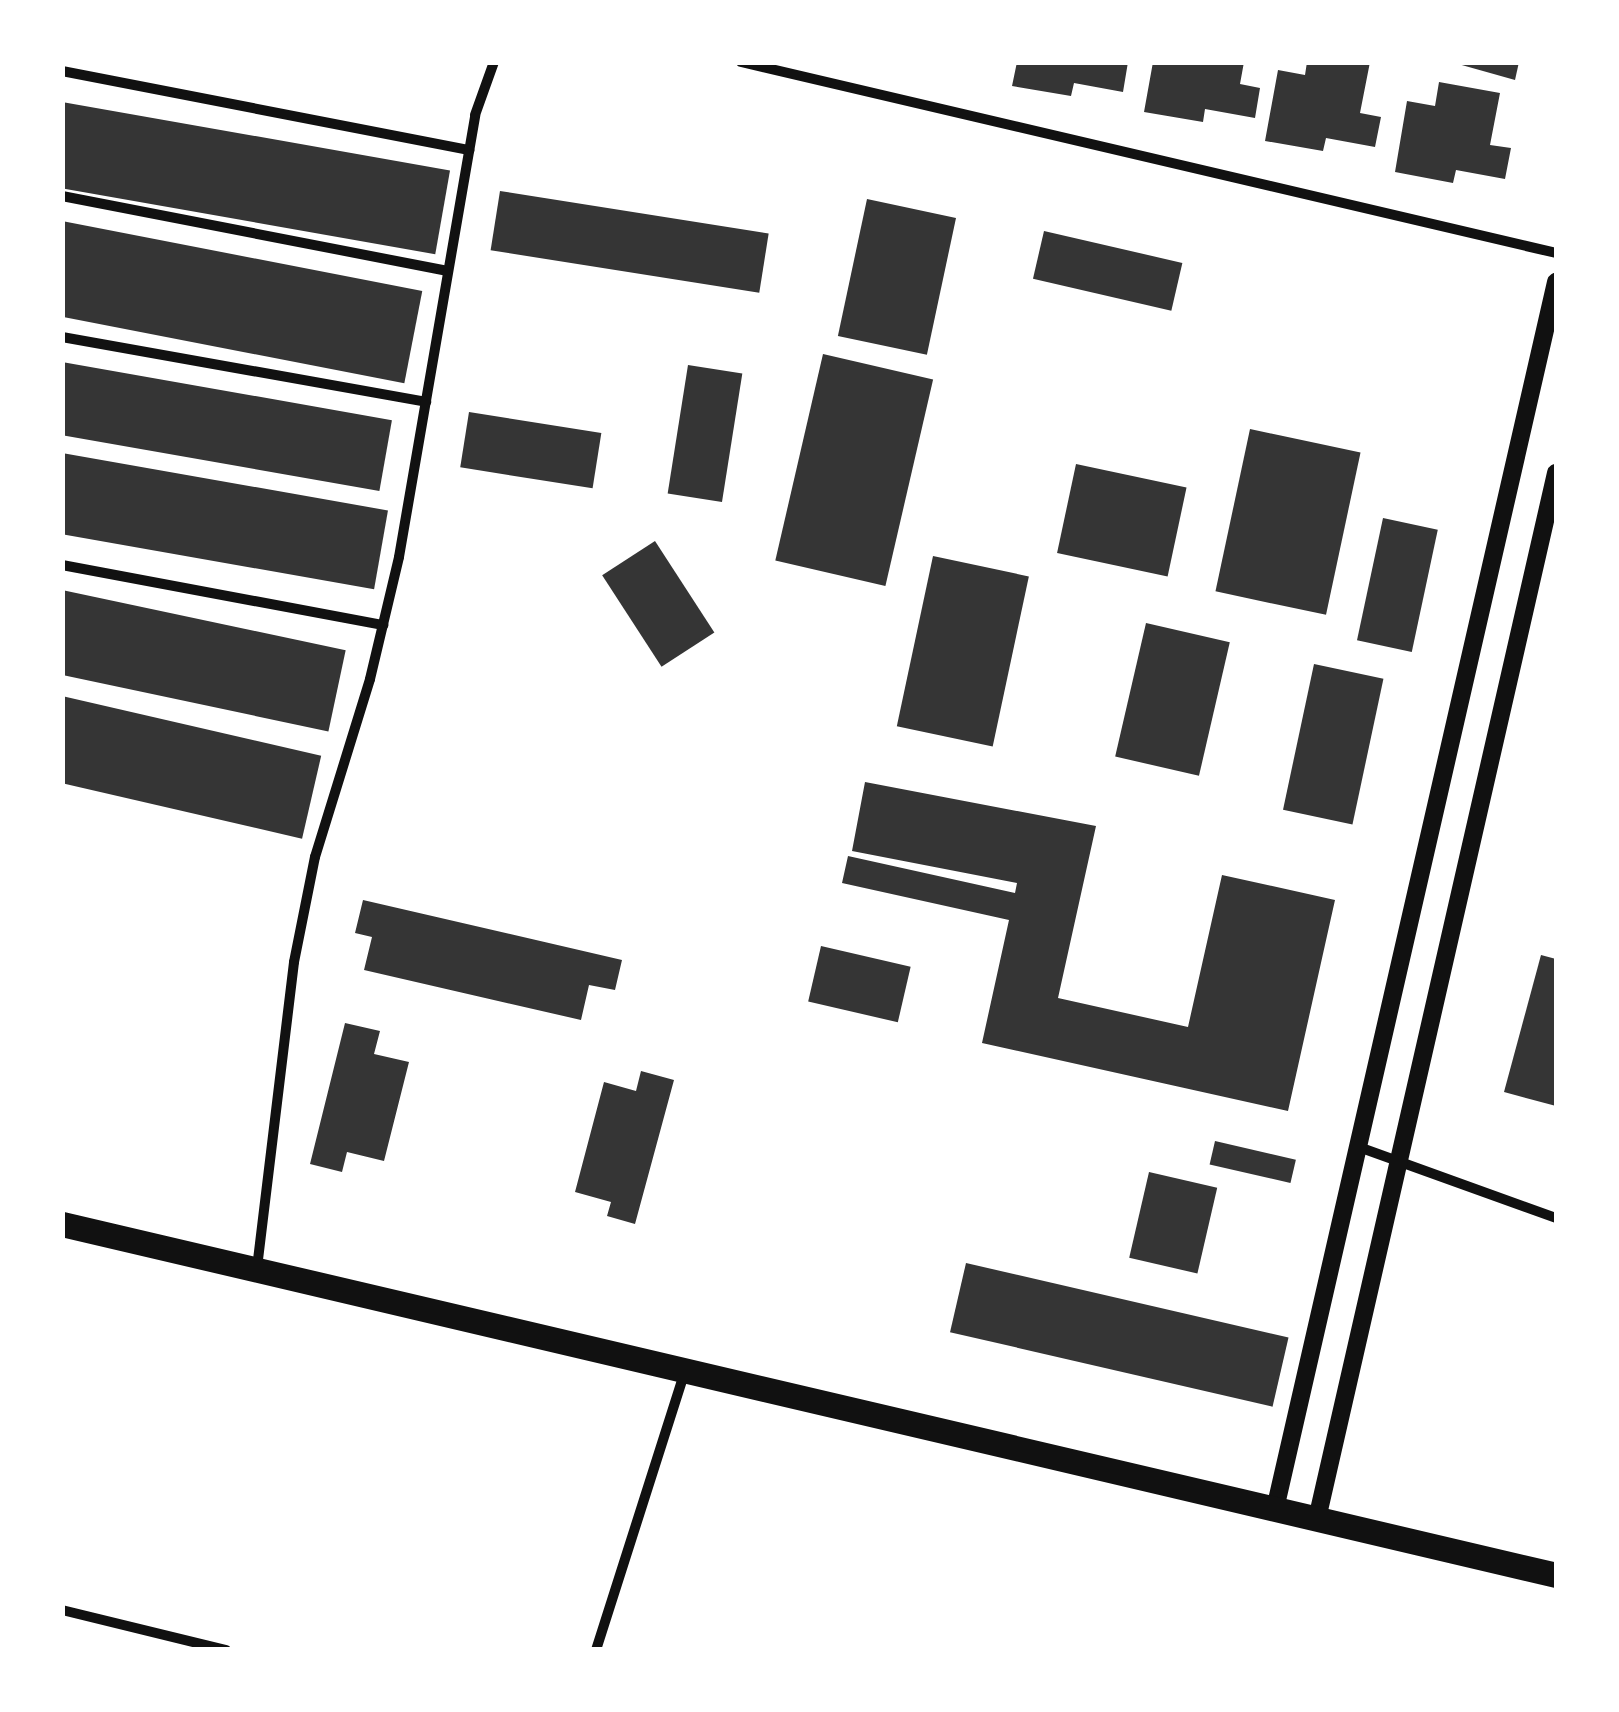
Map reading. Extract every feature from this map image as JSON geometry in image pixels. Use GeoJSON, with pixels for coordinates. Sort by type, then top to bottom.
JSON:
{"type":"FeatureCollection","features":[{"type":"Feature","properties":{"kind":"main road"},"geometry":{"type":"LineString","coordinates":[[62,1224],[1556,1575]]}},
{"type":"Feature","properties":{"kind":"street"},"geometry":{"type":"LineString","coordinates":[[258,1268],[294,962],[308,892],[383,625],[475,115],[494,62]]}},
{"type":"Feature","properties":{"kind":"street"},"geometry":{"type":"LineString","coordinates":[[741,62],[1556,253]]}},
{"type":"Feature","properties":{"kind":"street"},"geometry":{"type":"LineString","coordinates":[[62,71],[469,150]]}},
{"type":"Feature","properties":{"kind":"street"},"geometry":{"type":"LineString","coordinates":[[62,196],[448,271]]}},
{"type":"Feature","properties":{"kind":"street"},"geometry":{"type":"LineString","coordinates":[[1274,1510],[1556,282]]}},
{"type":"Feature","properties":{"kind":"street"},"geometry":{"type":"LineString","coordinates":[[62,337],[426,402]]}},
{"type":"Feature","properties":{"kind":"street"},"geometry":{"type":"LineString","coordinates":[[1317,1519],[1556,473]]}},
{"type":"Feature","properties":{"kind":"street"},"geometry":{"type":"LineString","coordinates":[[62,564],[383,625]]}},
{"type":"Feature","properties":{"kind":"street"},"geometry":{"type":"LineString","coordinates":[[1356,1145],[1556,1218]]}},
{"type":"Feature","properties":{"kind":"street"},"geometry":{"type":"LineString","coordinates":[[596,1650],[685,1370]]}},
{"type":"Feature","properties":{"kind":"street"},"geometry":{"type":"LineString","coordinates":[[62,1610],[226,1650]]}},
{"type":"Feature","properties":{"kind":"building"},"geometry":{"type":"Polygon","coordinates":[[[1017,62],[1128,62],[1123,92],[1074,83],[1071,96],[1012,86],[1017,62]]]}},
{"type":"Feature","properties":{"kind":"building"},"geometry":{"type":"Polygon","coordinates":[[[1153,62],[1244,62],[1240,84],[1260,88],[1255,118],[1205,109],[1203,122],[1144,112],[1153,62]]]}},
{"type":"Feature","properties":{"kind":"building"},"geometry":{"type":"Polygon","coordinates":[[[1307,62],[1370,62],[1360,113],[1381,117],[1375,147],[1326,138],[1323,151],[1265,141],[1278,70],[1305,75],[1307,62]]]}},
{"type":"Feature","properties":{"kind":"building"},"geometry":{"type":"Polygon","coordinates":[[[1451,62],[1519,62],[1515,80],[1451,62]]]}},
{"type":"Feature","properties":{"kind":"building"},"geometry":{"type":"Polygon","coordinates":[[[1439,82],[1500,93],[1490,145],[1511,148],[1505,179],[1456,170],[1453,183],[1395,172],[1407,101],[1435,106],[1439,82]]]}},
{"type":"Feature","properties":{"kind":"building"},"geometry":{"type":"Polygon","coordinates":[[[62,102],[450,170],[435,254],[62,188],[62,102]]]}},
{"type":"Feature","properties":{"kind":"building"},"geometry":{"type":"Polygon","coordinates":[[[500,191],[769,234],[759,293],[491,250],[500,191]]]}},
{"type":"Feature","properties":{"kind":"building"},"geometry":{"type":"Polygon","coordinates":[[[867,199],[956,218],[927,355],[838,336],[867,199]]]}},
{"type":"Feature","properties":{"kind":"building"},"geometry":{"type":"Polygon","coordinates":[[[62,221],[422,291],[404,383],[62,317],[62,221]]]}},
{"type":"Feature","properties":{"kind":"building"},"geometry":{"type":"Polygon","coordinates":[[[1044,231],[1182,263],[1171,311],[1033,279],[1044,231]]]}},
{"type":"Feature","properties":{"kind":"building"},"geometry":{"type":"Polygon","coordinates":[[[823,354],[933,379],[885,586],[775,561],[823,354]]]}},
{"type":"Feature","properties":{"kind":"building"},"geometry":{"type":"Polygon","coordinates":[[[62,362],[392,420],[379,491],[62,435],[62,362]]]}},
{"type":"Feature","properties":{"kind":"building"},"geometry":{"type":"Polygon","coordinates":[[[688,365],[742,374],[722,502],[668,493],[688,365]]]}},
{"type":"Feature","properties":{"kind":"building"},"geometry":{"type":"Polygon","coordinates":[[[469,412],[601,433],[593,488],[460,467],[469,412]]]}},
{"type":"Feature","properties":{"kind":"building"},"geometry":{"type":"Polygon","coordinates":[[[1250,429],[1361,452],[1326,615],[1215,591],[1250,429]]]}},
{"type":"Feature","properties":{"kind":"building"},"geometry":{"type":"Polygon","coordinates":[[[62,453],[388,510],[374,589],[62,534],[62,453]]]}},
{"type":"Feature","properties":{"kind":"building"},"geometry":{"type":"Polygon","coordinates":[[[1076,464],[1187,487],[1168,577],[1057,553],[1076,464]]]}},
{"type":"Feature","properties":{"kind":"building"},"geometry":{"type":"Polygon","coordinates":[[[1383,518],[1438,530],[1412,652],[1357,640],[1383,518]]]}},
{"type":"Feature","properties":{"kind":"building"},"geometry":{"type":"Polygon","coordinates":[[[655,541],[714,632],[662,667],[602,575],[655,541]]]}},
{"type":"Feature","properties":{"kind":"building"},"geometry":{"type":"Polygon","coordinates":[[[933,556],[1029,576],[993,747],[897,726],[933,556]]]}},
{"type":"Feature","properties":{"kind":"building"},"geometry":{"type":"Polygon","coordinates":[[[62,590],[346,650],[328,731],[62,675],[62,590]]]}},
{"type":"Feature","properties":{"kind":"building"},"geometry":{"type":"Polygon","coordinates":[[[1146,623],[1230,642],[1199,776],[1115,756],[1146,623]]]}},
{"type":"Feature","properties":{"kind":"building"},"geometry":{"type":"Polygon","coordinates":[[[1314,664],[1383,679],[1352,825],[1283,810],[1314,664]]]}},
{"type":"Feature","properties":{"kind":"building"},"geometry":{"type":"Polygon","coordinates":[[[62,696],[321,756],[302,839],[62,783],[62,696]]]}},
{"type":"Feature","properties":{"kind":"building"},"geometry":{"type":"Polygon","coordinates":[[[865,782],[1096,826],[1058,998],[1188,1027],[1222,875],[1335,900],[1288,1111],[982,1043],[1009,920],[842,883],[848,856],[1015,893],[1017,883],[852,851],[865,782]]]}},
{"type":"Feature","properties":{"kind":"building"},"geometry":{"type":"Polygon","coordinates":[[[363,900],[622,960],[615,990],[589,985],[581,1020],[364,970],[372,937],[355,933],[363,900]]]}},
{"type":"Feature","properties":{"kind":"building"},"geometry":{"type":"Polygon","coordinates":[[[821,946],[911,967],[898,1022],[808,1002],[821,946]]]}},
{"type":"Feature","properties":{"kind":"building"},"geometry":{"type":"Polygon","coordinates":[[[1541,955],[1556,959],[1556,1106],[1504,1092],[1541,955]]]}},
{"type":"Feature","properties":{"kind":"building"},"geometry":{"type":"Polygon","coordinates":[[[345,1023],[380,1031],[374,1054],[409,1062],[384,1161],[347,1152],[342,1172],[310,1164],[345,1023]]]}},
{"type":"Feature","properties":{"kind":"building"},"geometry":{"type":"Polygon","coordinates":[[[641,1071],[674,1080],[635,1224],[607,1216],[611,1202],[575,1192],[604,1082],[636,1091],[641,1071]]]}},
{"type":"Feature","properties":{"kind":"building"},"geometry":{"type":"Polygon","coordinates":[[[1215,1141],[1296,1160],[1290,1183],[1210,1164],[1215,1141]]]}},
{"type":"Feature","properties":{"kind":"building"},"geometry":{"type":"Polygon","coordinates":[[[1149,1172],[1217,1188],[1197,1273],[1129,1258],[1149,1172]]]}},
{"type":"Feature","properties":{"kind":"building"},"geometry":{"type":"Polygon","coordinates":[[[966,1263],[1289,1337],[1273,1407],[950,1332],[966,1263]]]}}]}
